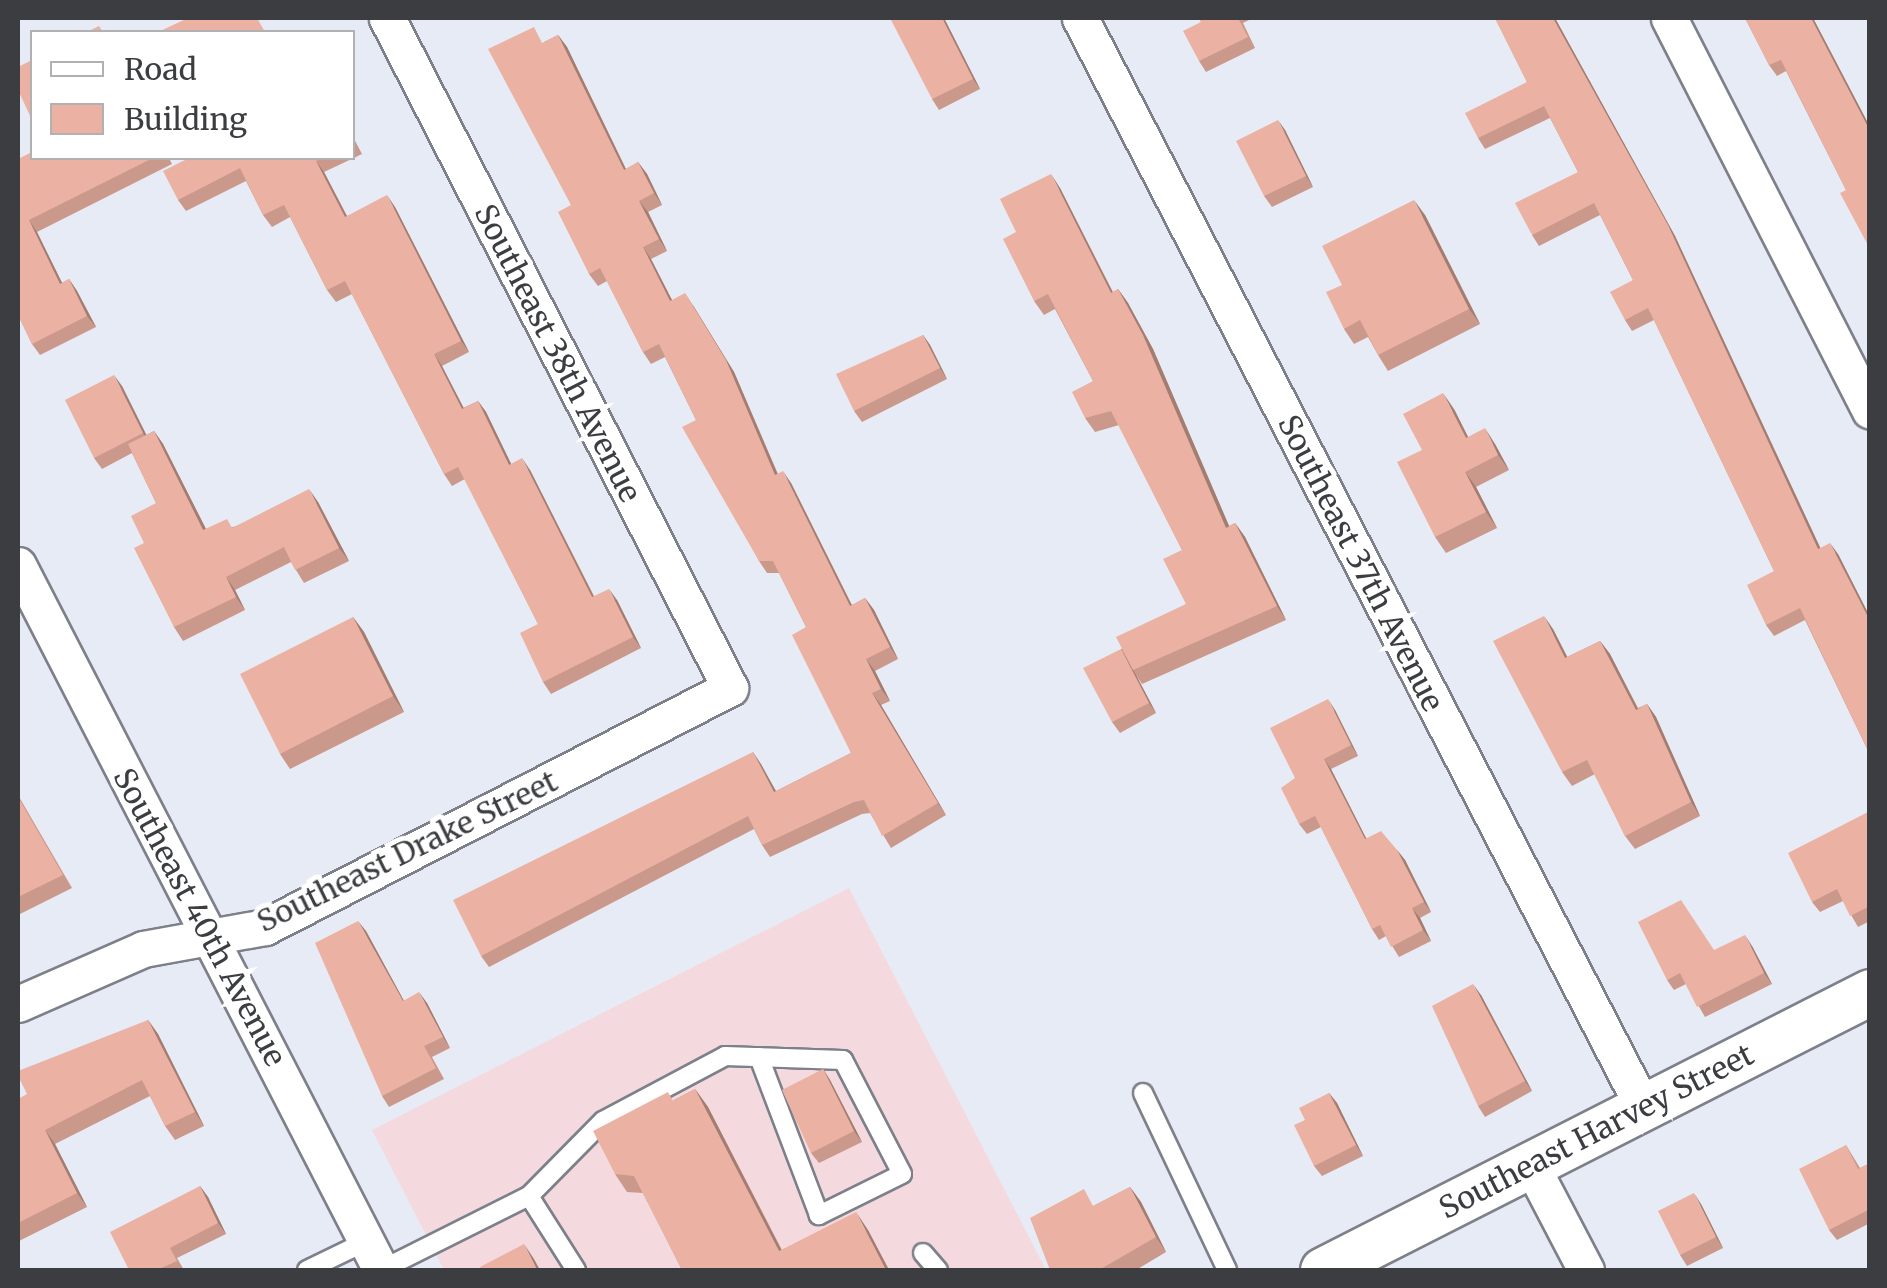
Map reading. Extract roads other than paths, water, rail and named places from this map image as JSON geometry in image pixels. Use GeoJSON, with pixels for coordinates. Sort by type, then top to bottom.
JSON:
{"type":"FeatureCollection","features":[{"type":"Feature","properties":{"kind":"street","name":"Southeast 38th Avenue"},"geometry":{"type":"LineString","coordinates":[[387,18],[730,688]]}},
{"type":"Feature","properties":{"kind":"street","name":"Southeast 37th Avenue"},"geometry":{"type":"LineString","coordinates":[[1080,18],[1643,1108]]}},
{"type":"Feature","properties":{"kind":"street"},"geometry":{"type":"LineString","coordinates":[[1669,18],[1870,411]]}},
{"type":"Feature","properties":{"kind":"street","name":"Southeast 40th Avenue"},"geometry":{"type":"LineString","coordinates":[[18,566],[376,1261]]}},
{"type":"Feature","properties":{"kind":"street","name":"Southeast Drake Street"},"geometry":{"type":"LineString","coordinates":[[18,1004],[143,949],[266,927],[730,688]]}},
{"type":"Feature","properties":{"kind":"street","name":"Southeast Harvey Street"},"geometry":{"type":"LineString","coordinates":[[1324,1270],[1870,992]]}},
{"type":"Feature","properties":{"kind":"street"},"geometry":{"type":"LineString","coordinates":[[1531,1165],[1586,1270]]}},
{"type":"Feature","properties":{"kind":"lane"},"geometry":{"type":"LineString","coordinates":[[308,1270],[376,1261],[529,1196],[603,1120],[725,1056],[759,1057],[844,1060],[902,1174],[820,1214],[759,1057]]}},
{"type":"Feature","properties":{"kind":"lane"},"geometry":{"type":"LineString","coordinates":[[1143,1094],[1227,1270]]}},
{"type":"Feature","properties":{"kind":"lane"},"geometry":{"type":"LineString","coordinates":[[529,1196],[576,1270]]}},
{"type":"Feature","properties":{"kind":"lane"},"geometry":{"type":"LineString","coordinates":[[924,1254],[938,1270]]}}]}
